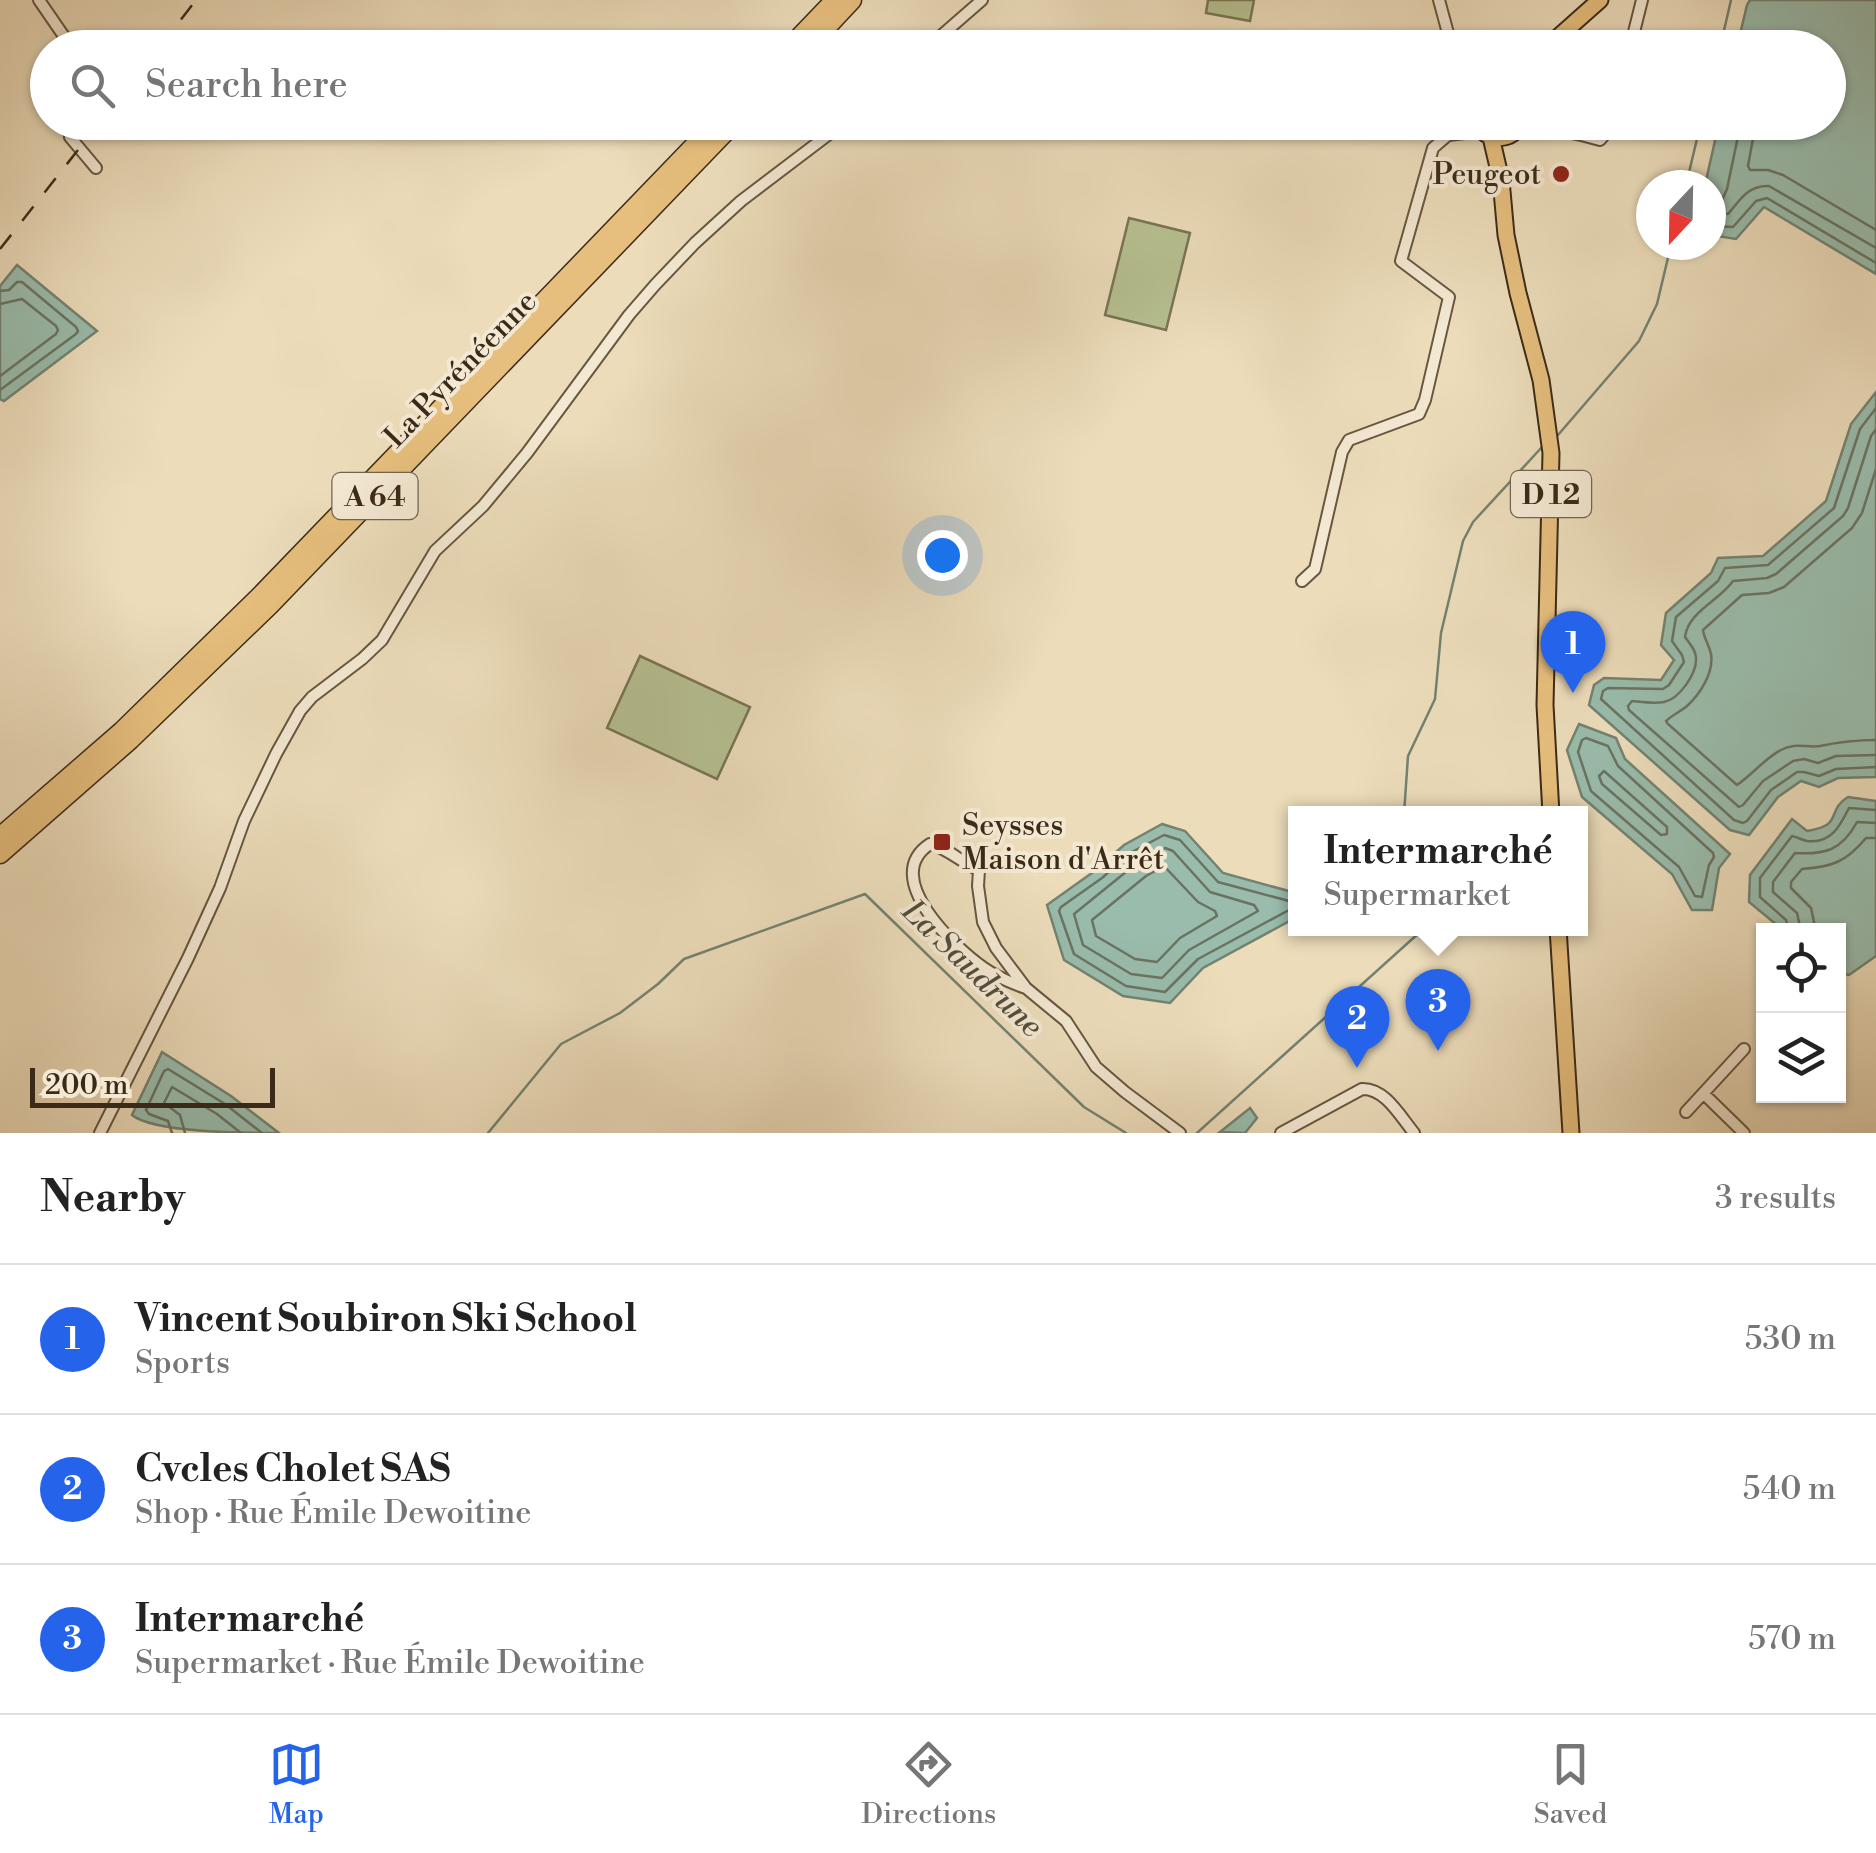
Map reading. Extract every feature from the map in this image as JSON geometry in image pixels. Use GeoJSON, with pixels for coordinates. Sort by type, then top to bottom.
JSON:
{"type":"FeatureCollection","features":[{"type":"Feature","properties":{"kind":"highway"},"geometry":{"type":"LineString","coordinates":[[806,30],[835,0]]}},
{"type":"Feature","properties":{"kind":"highway"},"geometry":{"type":"LineString","coordinates":[[823,30],[852,0]]}},
{"type":"Feature","properties":{"kind":"highway","name":"La Pyrénéenne"},"geometry":{"type":"LineString","coordinates":[[0,837],[122,731],[260,596],[700,140]]}},
{"type":"Feature","properties":{"kind":"highway","name":"La Pyrénéenne"},"geometry":{"type":"LineString","coordinates":[[0,854],[120,749],[270,605],[718,140]]}},
{"type":"Feature","properties":{"kind":"main road"},"geometry":{"type":"LineString","coordinates":[[1566,30],[1600,0]]}},
{"type":"Feature","properties":{"kind":"main road","name":"D 12"},"geometry":{"type":"LineString","coordinates":[[1500,140],[1506,235],[1541,380],[1551,454],[1545,705],[1551,806]]}},
{"type":"Feature","properties":{"kind":"main road"},"geometry":{"type":"LineString","coordinates":[[1559,936],[1571,1133]]}},
{"type":"Feature","properties":{"kind":"street"},"geometry":{"type":"LineString","coordinates":[[40,0],[60,30]]}},
{"type":"Feature","properties":{"kind":"street"},"geometry":{"type":"LineString","coordinates":[[948,30],[982,0]]}},
{"type":"Feature","properties":{"kind":"street"},"geometry":{"type":"LineString","coordinates":[[1438,0],[1447,30]]}},
{"type":"Feature","properties":{"kind":"street"},"geometry":{"type":"LineString","coordinates":[[1634,30],[1642,0]]}},
{"type":"Feature","properties":{"kind":"street"},"geometry":{"type":"LineString","coordinates":[[73,140],[96,168]]}},
{"type":"Feature","properties":{"kind":"street"},"geometry":{"type":"LineString","coordinates":[[105,1132],[227,871],[244,821],[300,711],[382,640],[435,551],[483,506],[528,454],[654,285],[741,201],[821,140]]}},
{"type":"Feature","properties":{"kind":"street"},"geometry":{"type":"LineString","coordinates":[[1302,581],[1315,568],[1342,452],[1350,440],[1419,414],[1424,400],[1449,297],[1401,262],[1429,159],[1443,140]]}},
{"type":"Feature","properties":{"kind":"street"},"geometry":{"type":"LineString","coordinates":[[1026,988],[984,968],[930,916],[915,889],[913,876],[915,862],[924,848],[930,844],[940,846],[979,870],[983,922],[996,948],[1026,988],[1066,1022],[1096,1067],[1180,1133]]}},
{"type":"Feature","properties":{"kind":"street"},"geometry":{"type":"LineString","coordinates":[[1686,1112],[1744,1048]]}},
{"type":"Feature","properties":{"kind":"street"},"geometry":{"type":"LineString","coordinates":[[1281,1133],[1368,1088],[1380,1093],[1414,1133]]}},
{"type":"Feature","properties":{"kind":"street"},"geometry":{"type":"LineString","coordinates":[[1704,1094],[1744,1133]]}},
{"type":"Feature","properties":{"kind":"shaded area"},"geometry":{"type":"Polygon","coordinates":[[[1208,0],[1254,0],[1250,21],[1206,13],[1208,0]]]}},
{"type":"Feature","properties":{"kind":"shaded area"},"geometry":{"type":"Polygon","coordinates":[[[1129,218],[1190,233],[1166,330],[1105,315],[1129,218]]]}},
{"type":"Feature","properties":{"kind":"shaded area"},"geometry":{"type":"Polygon","coordinates":[[[640,656],[750,707],[717,779],[607,728],[640,656]]]}},
{"type":"Feature","properties":{"kind":"water"},"geometry":{"type":"Polygon","coordinates":[[[1750,0],[1876,0],[1876,274],[1764,207],[1736,239],[1726,237],[1726,170],[1708,170],[1715,140],[1846,140],[1846,30],[1741,30],[1750,0]]]}},
{"type":"Feature","properties":{"kind":"water"},"geometry":{"type":"Polygon","coordinates":[[[17,265],[97,331],[4,401],[0,399],[0,286],[17,265]]]}},
{"type":"Feature","properties":{"kind":"water"},"geometry":{"type":"Polygon","coordinates":[[[1876,392],[1876,777],[1838,778],[1819,787],[1801,781],[1778,797],[1749,835],[1730,830],[1589,705],[1594,685],[1604,678],[1661,680],[1674,660],[1661,645],[1666,613],[1711,573],[1718,558],[1763,556],[1826,501],[1851,424],[1876,392]]]}},
{"type":"Feature","properties":{"kind":"water"},"geometry":{"type":"Polygon","coordinates":[[[1579,724],[1616,738],[1625,759],[1730,854],[1719,868],[1712,910],[1692,910],[1672,874],[1582,797],[1567,750],[1579,724]]]}},
{"type":"Feature","properties":{"kind":"water"},"geometry":{"type":"Polygon","coordinates":[[[1848,797],[1876,801],[1876,956],[1849,975],[1846,923],[1774,923],[1749,902],[1750,875],[1792,819],[1807,831],[1819,828],[1831,821],[1848,797]]]}},
{"type":"Feature","properties":{"kind":"water"},"geometry":{"type":"Polygon","coordinates":[[[1162,824],[1185,831],[1223,873],[1288,891],[1288,922],[1203,968],[1170,1003],[1123,996],[1064,960],[1047,905],[1124,845],[1162,824]]]}},
{"type":"Feature","properties":{"kind":"water"},"geometry":{"type":"Polygon","coordinates":[[[162,1052],[231,1096],[279,1133],[179,1129],[132,1115],[162,1052]]]}},
{"type":"Feature","properties":{"kind":"water"},"geometry":{"type":"Polygon","coordinates":[[[1250,1108],[1257,1118],[1245,1133],[1220,1132],[1250,1108]]]}},
{"type":"Feature","properties":{"kind":"waterway","name":"La Saudrune"},"geometry":{"type":"LineString","coordinates":[[1724,30],[1731,0]]}},
{"type":"Feature","properties":{"kind":"waterway","name":"La Saudrune"},"geometry":{"type":"LineString","coordinates":[[1690,170],[1697,140]]}},
{"type":"Feature","properties":{"kind":"waterway","name":"La Saudrune"},"geometry":{"type":"LineString","coordinates":[[1558,435],[1639,341],[1657,304],[1667,260]]}},
{"type":"Feature","properties":{"kind":"waterway","name":"La Saudrune"},"geometry":{"type":"LineString","coordinates":[[1405,806],[1408,756],[1435,699],[1441,633],[1463,541],[1473,522],[1542,447]]}},
{"type":"Feature","properties":{"kind":"waterway","name":"La Saudrune"},"geometry":{"type":"LineString","coordinates":[[488,1133],[561,1044],[620,1013],[684,959],[865,894],[1084,1107],[1126,1133]]}},
{"type":"Feature","properties":{"kind":"waterway","name":"La Saudrune"},"geometry":{"type":"LineString","coordinates":[[1197,1133],[1416,936]]}},
{"type":"Feature","properties":{"kind":"railway"},"geometry":{"type":"LineString","coordinates":[[173,30],[196,0]]}},
{"type":"Feature","properties":{"kind":"railway"},"geometry":{"type":"LineString","coordinates":[[0,249],[86,140]]}},
{"type":"Feature","properties":{"kind":"place","name":"Peugeot"},"geometry":{"type":"Point","coordinates":[1561,174]}},
{"type":"Feature","properties":{"kind":"place","name":"Vincent Soubiron Ski School"},"geometry":{"type":"Point","coordinates":[1573,693]}},
{"type":"Feature","properties":{"kind":"place","name":"Seysses Maison d'Arrêt"},"geometry":{"type":"Point","coordinates":[942,842]}},
{"type":"Feature","properties":{"kind":"place","name":"Intermarché"},"geometry":{"type":"Point","coordinates":[1438,1051]}},
{"type":"Feature","properties":{"kind":"place","name":"Cvcles Cholet SAS"},"geometry":{"type":"Point","coordinates":[1357,1068]}}]}
